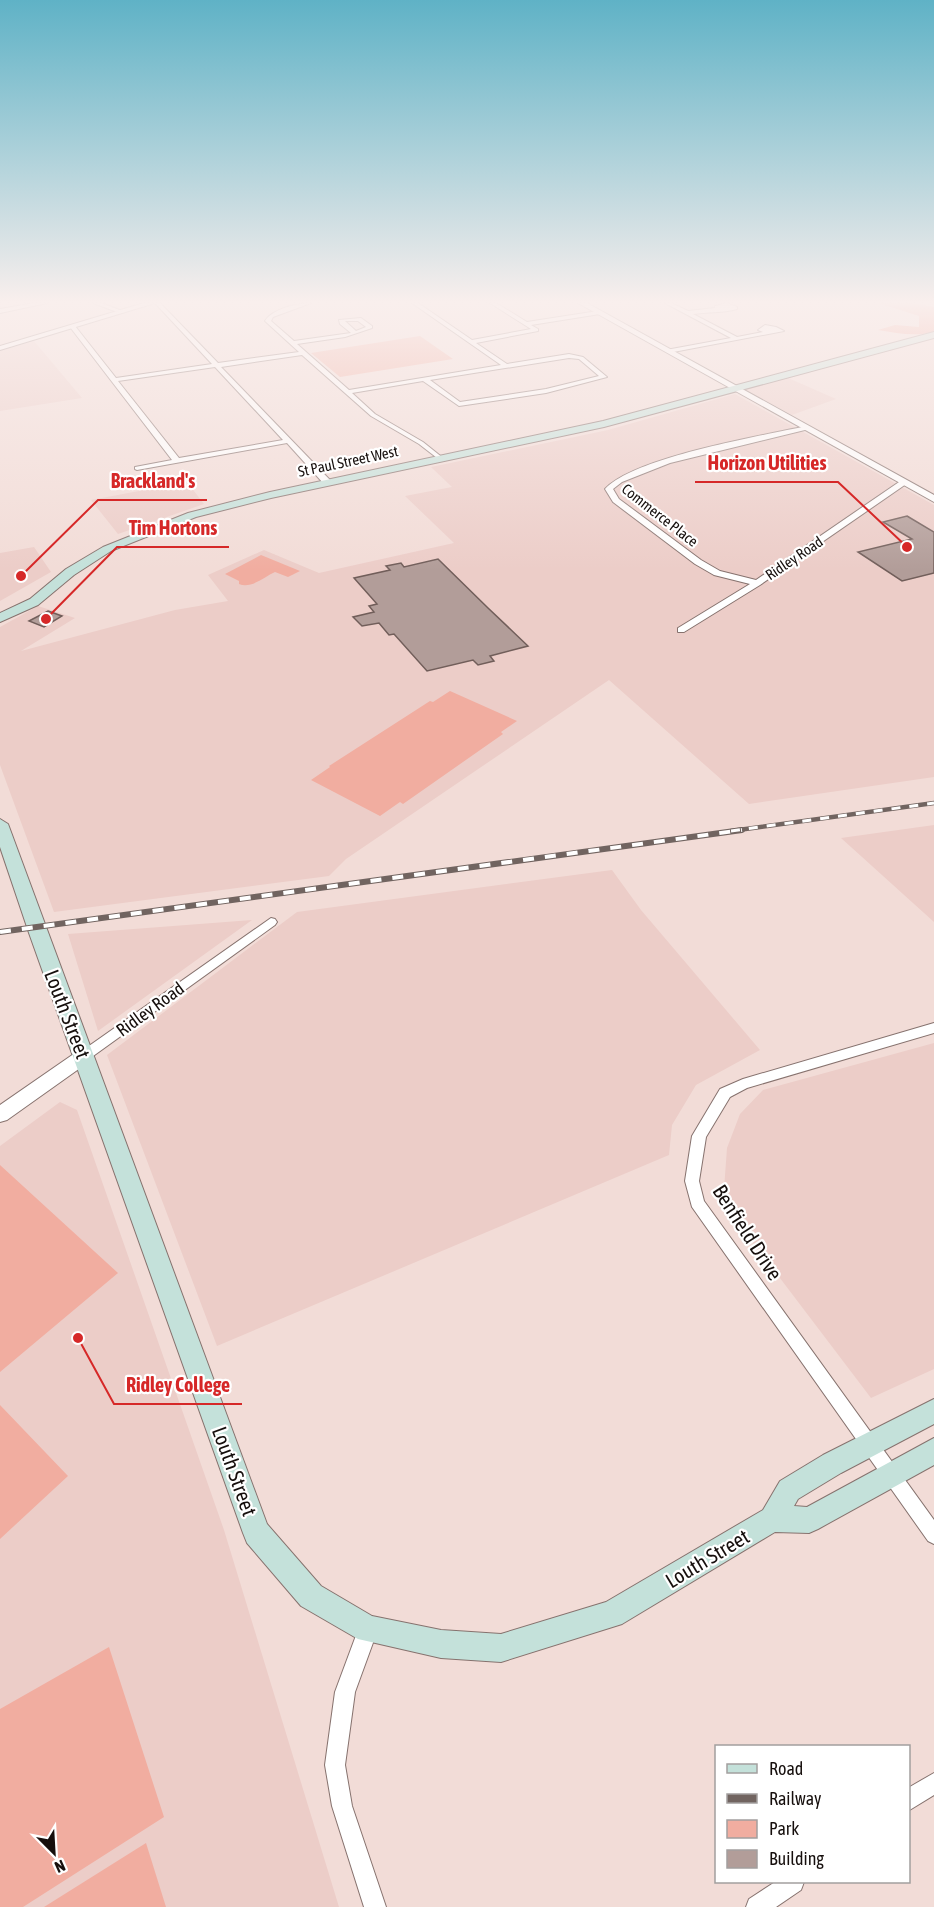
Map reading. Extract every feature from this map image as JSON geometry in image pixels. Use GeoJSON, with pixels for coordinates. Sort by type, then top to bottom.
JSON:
{"type":"FeatureCollection","features":[{"type":"Feature","properties":{"kind":"main road","name":"St Paul Street West"},"geometry":{"type":"LineString","coordinates":[[0,618],[34,602],[70,572],[107,549],[135,536],[232,503],[595,426],[720,392]]}},
{"type":"Feature","properties":{"kind":"main road","name":"Louth Street"},"geometry":{"type":"LineString","coordinates":[[0,824],[257,1533],[311,1596],[368,1629],[441,1644],[501,1648],[612,1614],[772,1519],[789,1490],[934,1411]]}},
{"type":"Feature","properties":{"kind":"main road"},"geometry":{"type":"LineString","coordinates":[[772,1519],[809,1520],[934,1451]]}},
{"type":"Feature","properties":{"kind":"street"},"geometry":{"type":"LineString","coordinates":[[124,392],[177,460]]}},
{"type":"Feature","properties":{"kind":"street"},"geometry":{"type":"LineString","coordinates":[[242,392],[327,482]]}},
{"type":"Feature","properties":{"kind":"street"},"geometry":{"type":"LineString","coordinates":[[347,392],[377,418],[410,438],[413,444],[436,460]]}},
{"type":"Feature","properties":{"kind":"street"},"geometry":{"type":"LineString","coordinates":[[442,392],[459,404],[539,392]]}},
{"type":"Feature","properties":{"kind":"street"},"geometry":{"type":"LineString","coordinates":[[742,392],[934,499]]}},
{"type":"Feature","properties":{"kind":"street","name":"Commerce Place"},"geometry":{"type":"LineString","coordinates":[[757,583],[717,573],[698,562],[616,500],[609,489],[612,483],[621,478],[658,465],[807,428]]}},
{"type":"Feature","properties":{"kind":"street"},"geometry":{"type":"LineString","coordinates":[[137,468],[288,441]]}},
{"type":"Feature","properties":{"kind":"street","name":"Ridley Road"},"geometry":{"type":"LineString","coordinates":[[681,630],[757,583],[904,482]]}},
{"type":"Feature","properties":{"kind":"street","name":"Ridley Road"},"geometry":{"type":"LineString","coordinates":[[0,1116],[271,922]]}},
{"type":"Feature","properties":{"kind":"street","name":"Benfield Drive"},"geometry":{"type":"LineString","coordinates":[[934,1028],[743,1084],[726,1093],[699,1136],[692,1181],[697,1203],[934,1535]]}},
{"type":"Feature","properties":{"kind":"street"},"geometry":{"type":"LineString","coordinates":[[368,1629],[345,1692],[335,1765],[342,1806],[375,1907]]}},
{"type":"Feature","properties":{"kind":"street"},"geometry":{"type":"LineString","coordinates":[[910,1800],[934,1784]]}},
{"type":"Feature","properties":{"kind":"street"},"geometry":{"type":"LineString","coordinates":[[757,1907],[791,1883]]}},
{"type":"Feature","properties":{"kind":"shaded area"},"geometry":{"type":"Polygon","coordinates":[[[0,392],[77,392],[82,398],[0,411],[0,392]]]}},
{"type":"Feature","properties":{"kind":"shaded area"},"geometry":{"type":"Polygon","coordinates":[[[749,392],[820,392],[836,399],[792,415],[749,392]]]}},
{"type":"Feature","properties":{"kind":"shaded area"},"geometry":{"type":"Polygon","coordinates":[[[735,394],[934,505],[934,777],[749,804],[609,680],[346,859],[329,876],[54,912],[0,765],[0,627],[38,606],[75,618],[21,651],[175,610],[228,601],[208,575],[264,550],[319,573],[454,543],[405,496],[452,487],[431,467],[608,430],[735,394]]]}},
{"type":"Feature","properties":{"kind":"shaded area"},"geometry":{"type":"Polygon","coordinates":[[[187,482],[204,504],[118,534],[91,500],[187,482]]]}},
{"type":"Feature","properties":{"kind":"shaded area"},"geometry":{"type":"Polygon","coordinates":[[[34,547],[51,572],[0,601],[0,553],[34,547]]]}},
{"type":"Feature","properties":{"kind":"shaded area"},"geometry":{"type":"Polygon","coordinates":[[[934,825],[934,922],[841,838],[934,825]]]}},
{"type":"Feature","properties":{"kind":"shaded area"},"geometry":{"type":"Polygon","coordinates":[[[612,870],[641,910],[760,1050],[696,1085],[672,1125],[669,1155],[217,1346],[107,1055],[297,912],[612,870]]]}},
{"type":"Feature","properties":{"kind":"shaded area"},"geometry":{"type":"Polygon","coordinates":[[[252,920],[98,1031],[68,934],[252,920]]]}},
{"type":"Feature","properties":{"kind":"shaded area"},"geometry":{"type":"Polygon","coordinates":[[[934,1043],[934,1369],[871,1398],[723,1203],[727,1148],[740,1114],[763,1090],[934,1043]]]}},
{"type":"Feature","properties":{"kind":"shaded area"},"geometry":{"type":"Polygon","coordinates":[[[60,1102],[77,1110],[224,1530],[339,1907],[0,1907],[0,1146],[60,1102]]]}},
{"type":"Feature","properties":{"kind":"green space"},"geometry":{"type":"Polygon","coordinates":[[[261,555],[300,571],[288,577],[275,572],[248,585],[239,584],[239,581],[225,574],[261,555]]]}},
{"type":"Feature","properties":{"kind":"green space"},"geometry":{"type":"Polygon","coordinates":[[[450,691],[517,721],[501,732],[503,734],[403,804],[400,802],[380,816],[311,780],[430,701],[433,702],[450,691]]]}},
{"type":"Feature","properties":{"kind":"green space"},"geometry":{"type":"Polygon","coordinates":[[[0,1165],[118,1273],[0,1372],[0,1165]]]}},
{"type":"Feature","properties":{"kind":"green space"},"geometry":{"type":"Polygon","coordinates":[[[0,1405],[68,1476],[0,1539],[0,1405]]]}},
{"type":"Feature","properties":{"kind":"green space"},"geometry":{"type":"Polygon","coordinates":[[[109,1647],[164,1817],[23,1907],[0,1907],[0,1709],[109,1647]]]}},
{"type":"Feature","properties":{"kind":"green space"},"geometry":{"type":"Polygon","coordinates":[[[146,1843],[166,1907],[44,1907],[146,1843]]]}},
{"type":"Feature","properties":{"kind":"building"},"geometry":{"type":"Polygon","coordinates":[[[907,516],[934,532],[934,573],[902,581],[858,552],[912,539],[883,522],[907,516]]]}},
{"type":"Feature","properties":{"kind":"building"},"geometry":{"type":"Polygon","coordinates":[[[438,559],[528,646],[490,656],[494,661],[478,665],[473,660],[427,671],[394,634],[389,635],[379,623],[362,626],[353,617],[374,612],[369,606],[377,604],[354,578],[390,570],[386,566],[401,563],[404,567],[438,559]]]}},
{"type":"Feature","properties":{"kind":"building"},"geometry":{"type":"Polygon","coordinates":[[[48,611],[62,616],[44,627],[29,621],[48,611]]]}},
{"type":"Feature","properties":{"kind":"railway"},"geometry":{"type":"LineString","coordinates":[[731,831],[934,803]]}},
{"type":"Feature","properties":{"kind":"railway"},"geometry":{"type":"LineString","coordinates":[[0,932],[742,830]]}},
{"type":"Feature","properties":{"kind":"place","name":"Horizon Utilities"},"geometry":{"type":"Point","coordinates":[907,547]}},
{"type":"Feature","properties":{"kind":"place","name":"Brackland's"},"geometry":{"type":"Point","coordinates":[21,576]}},
{"type":"Feature","properties":{"kind":"place","name":"Tim Hortons"},"geometry":{"type":"Point","coordinates":[46,619]}},
{"type":"Feature","properties":{"kind":"place","name":"Ridley College"},"geometry":{"type":"Point","coordinates":[78,1338]}}]}
